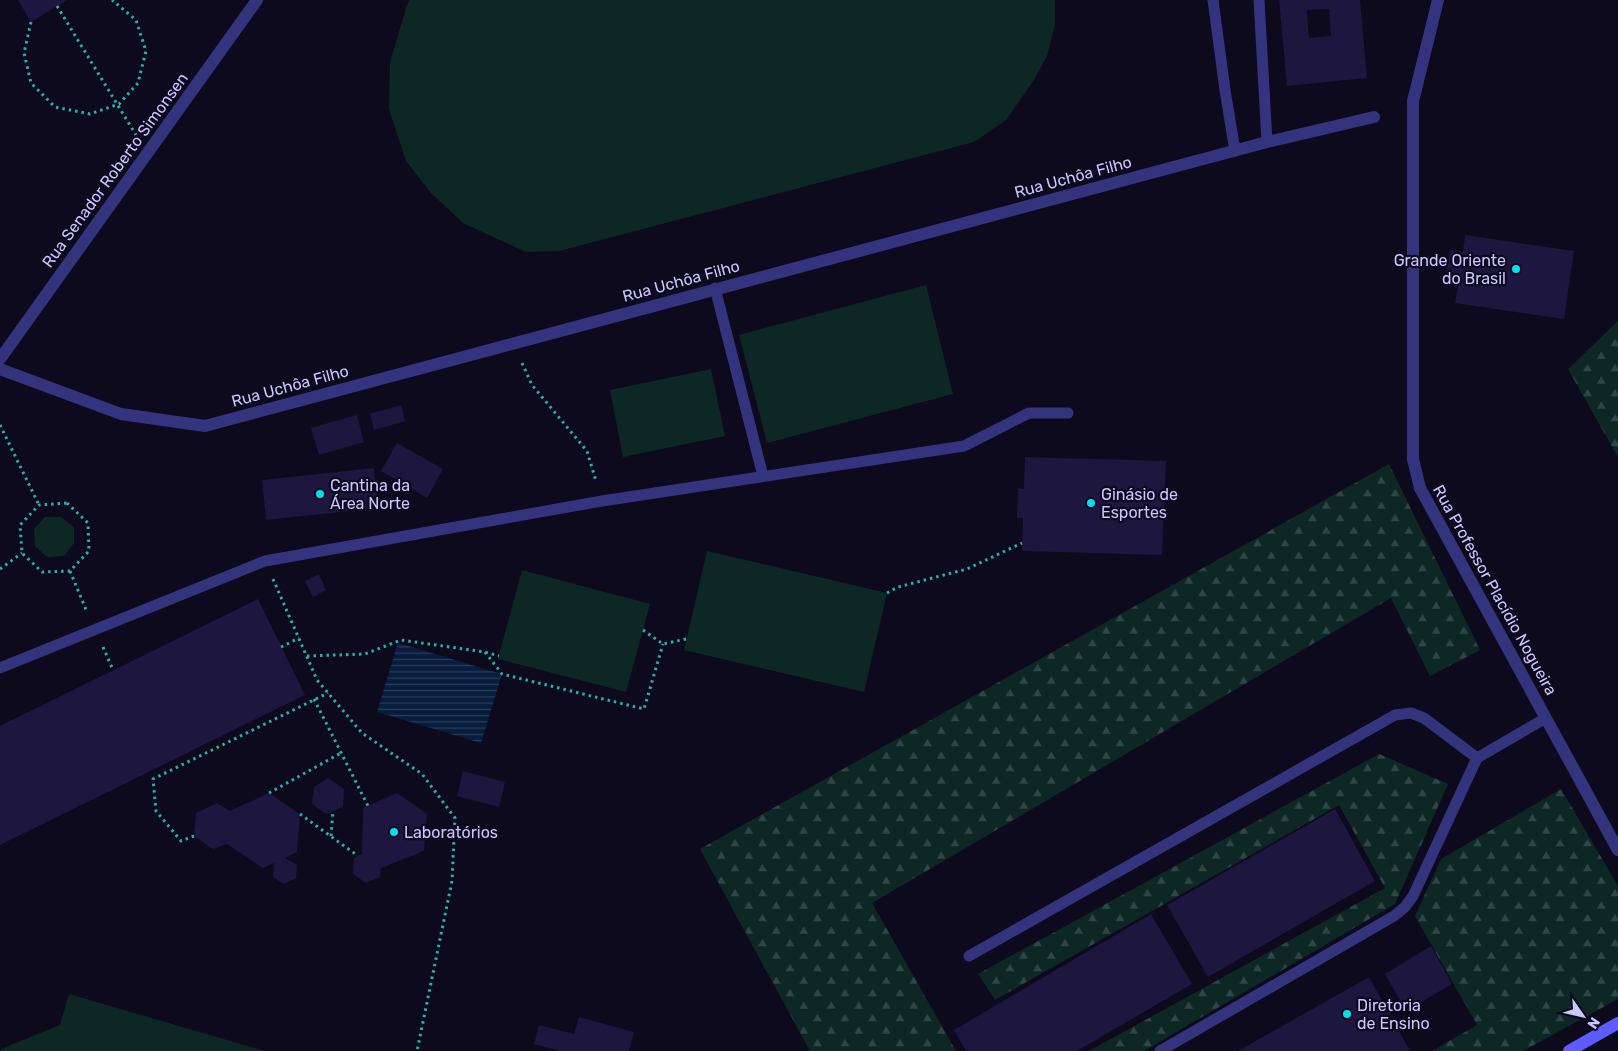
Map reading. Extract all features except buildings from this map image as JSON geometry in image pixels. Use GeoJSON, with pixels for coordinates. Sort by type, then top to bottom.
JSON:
{"type":"FeatureCollection","features":[{"type":"Feature","properties":{"kind":"main road"},"geometry":{"type":"LineString","coordinates":[[1569,1051],[1618,1023]]}},
{"type":"Feature","properties":{"kind":"street","name":"Rua Senador Roberto Simonsen"},"geometry":{"type":"LineString","coordinates":[[0,359],[256,0]]}},
{"type":"Feature","properties":{"kind":"street","name":"Rua Professor Placídio Nogueira"},"geometry":{"type":"LineString","coordinates":[[1438,0],[1413,101],[1412,459],[1420,488],[1618,850]]}},
{"type":"Feature","properties":{"kind":"street","name":"Rua Uchôa Filho"},"geometry":{"type":"LineString","coordinates":[[0,369],[120,414],[205,426],[715,288],[1267,142],[1374,117]]}},
{"type":"Feature","properties":{"kind":"lane"},"geometry":{"type":"LineString","coordinates":[[1214,0],[1224,90],[1235,151]]}},
{"type":"Feature","properties":{"kind":"lane"},"geometry":{"type":"LineString","coordinates":[[1259,0],[1267,142]]}},
{"type":"Feature","properties":{"kind":"lane"},"geometry":{"type":"LineString","coordinates":[[715,288],[763,476]]}},
{"type":"Feature","properties":{"kind":"lane"},"geometry":{"type":"LineString","coordinates":[[0,668],[265,561],[602,501],[964,446],[1029,413],[1068,413]]}},
{"type":"Feature","properties":{"kind":"lane"},"geometry":{"type":"LineString","coordinates":[[969,956],[1395,715],[1411,714],[1424,718],[1476,758]]}},
{"type":"Feature","properties":{"kind":"lane"},"geometry":{"type":"LineString","coordinates":[[1160,1051],[1394,916],[1405,907],[1413,896],[1476,758],[1546,718]]}},
{"type":"Feature","properties":{"kind":"path"},"geometry":{"type":"LineString","coordinates":[[31,22],[24,52],[31,83],[55,107],[90,114],[118,104],[138,83],[146,51],[136,20],[112,0]]}},
{"type":"Feature","properties":{"kind":"path"},"geometry":{"type":"LineString","coordinates":[[57,6],[147,153]]}},
{"type":"Feature","properties":{"kind":"path"},"geometry":{"type":"LineString","coordinates":[[512,343],[532,385],[587,451],[602,501]]}},
{"type":"Feature","properties":{"kind":"path"},"geometry":{"type":"LineString","coordinates":[[0,425],[39,505]]}},
{"type":"Feature","properties":{"kind":"path"},"geometry":{"type":"LineString","coordinates":[[67,503],[88,522],[89,551],[70,571],[42,572],[22,553],[20,525],[39,505],[67,503]]}},
{"type":"Feature","properties":{"kind":"path"},"geometry":{"type":"LineString","coordinates":[[887,593],[898,587],[967,568],[1022,543]]}},
{"type":"Feature","properties":{"kind":"path"},"geometry":{"type":"LineString","coordinates":[[0,569],[22,553]]}},
{"type":"Feature","properties":{"kind":"path"},"geometry":{"type":"LineString","coordinates":[[265,561],[317,680],[362,734],[422,774],[455,818],[452,882],[417,1051]]}},
{"type":"Feature","properties":{"kind":"path"},"geometry":{"type":"LineString","coordinates":[[643,630],[663,644],[686,639]]}},
{"type":"Feature","properties":{"kind":"path"},"geometry":{"type":"LineString","coordinates":[[281,647],[299,638]]}},
{"type":"Feature","properties":{"kind":"path"},"geometry":{"type":"LineString","coordinates":[[308,656],[365,654],[401,640],[485,652],[499,656]]}},
{"type":"Feature","properties":{"kind":"path"},"geometry":{"type":"LineString","coordinates":[[485,652],[502,674],[644,708],[663,644]]}},
{"type":"Feature","properties":{"kind":"path"},"geometry":{"type":"LineString","coordinates":[[194,836],[181,841],[156,810],[153,778],[328,693]]}},
{"type":"Feature","properties":{"kind":"path"},"geometry":{"type":"LineString","coordinates":[[314,699],[368,806]]}},
{"type":"Feature","properties":{"kind":"path"},"geometry":{"type":"LineString","coordinates":[[269,793],[341,753]]}},
{"type":"Feature","properties":{"kind":"path"},"geometry":{"type":"LineString","coordinates":[[331,836],[333,811]]}},
{"type":"Feature","properties":{"kind":"path"},"geometry":{"type":"LineString","coordinates":[[300,814],[358,856]]}},
{"type":"Feature","properties":{"kind":"green space"},"geometry":{"type":"Polygon","coordinates":[[[410,0],[1055,0],[1055,25],[1047,56],[1034,80],[1006,120],[974,142],[559,251],[526,252],[463,223],[431,193],[406,161],[389,109],[390,62],[410,0]]]}},
{"type":"Feature","properties":{"kind":"green space"},"geometry":{"type":"Polygon","coordinates":[[[926,285],[953,394],[767,443],[739,335],[926,285]]]}},
{"type":"Feature","properties":{"kind":"green space"},"geometry":{"type":"Polygon","coordinates":[[[1618,321],[1618,457],[1568,369],[1618,321]]]}},
{"type":"Feature","properties":{"kind":"green space"},"geometry":{"type":"Polygon","coordinates":[[[711,369],[725,436],[623,457],[610,390],[711,369]]]}},
{"type":"Feature","properties":{"kind":"green space"},"geometry":{"type":"Polygon","coordinates":[[[1389,464],[1480,650],[1430,676],[1391,598],[872,903],[956,1051],[810,1051],[700,849],[1389,464]]]}},
{"type":"Feature","properties":{"kind":"green space"},"geometry":{"type":"Polygon","coordinates":[[[45,517],[61,517],[74,527],[74,543],[64,556],[47,557],[35,546],[34,529],[45,517]]]}},
{"type":"Feature","properties":{"kind":"green space"},"geometry":{"type":"Polygon","coordinates":[[[707,551],[887,593],[864,692],[684,650],[707,551]]]}},
{"type":"Feature","properties":{"kind":"green space"},"geometry":{"type":"Polygon","coordinates":[[[522,570],[650,604],[626,692],[498,659],[522,570]]]}},
{"type":"Feature","properties":{"kind":"green space"},"geometry":{"type":"Polygon","coordinates":[[[1379,754],[1448,784],[1395,904],[1144,1051],[1089,1051],[1385,888],[1339,805],[995,1000],[978,974],[1379,754]]]}},
{"type":"Feature","properties":{"kind":"green space"},"geometry":{"type":"Polygon","coordinates":[[[1561,789],[1618,886],[1618,999],[1523,1051],[1432,1051],[1477,1025],[1415,916],[1441,859],[1561,789]]]}},
{"type":"Feature","properties":{"kind":"green space"},"geometry":{"type":"Polygon","coordinates":[[[69,994],[265,1051],[0,1051],[3,1048],[60,1025],[69,994]]]}},
{"type":"Feature","properties":{"kind":"water"},"geometry":{"type":"Polygon","coordinates":[[[398,643],[502,674],[481,743],[377,712],[398,643]]]}},
{"type":"Feature","properties":{"kind":"place","name":"Grande Oriente do Brasil"},"geometry":{"type":"Point","coordinates":[1516,269]}},
{"type":"Feature","properties":{"kind":"place","name":"Cantina da Área Norte"},"geometry":{"type":"Point","coordinates":[320,494]}},
{"type":"Feature","properties":{"kind":"place","name":"Ginásio de Esportes"},"geometry":{"type":"Point","coordinates":[1091,503]}},
{"type":"Feature","properties":{"kind":"place","name":"Laboratórios"},"geometry":{"type":"Point","coordinates":[394,832]}},
{"type":"Feature","properties":{"kind":"place","name":"Diretoria de Ensino"},"geometry":{"type":"Point","coordinates":[1347,1014]}}]}
